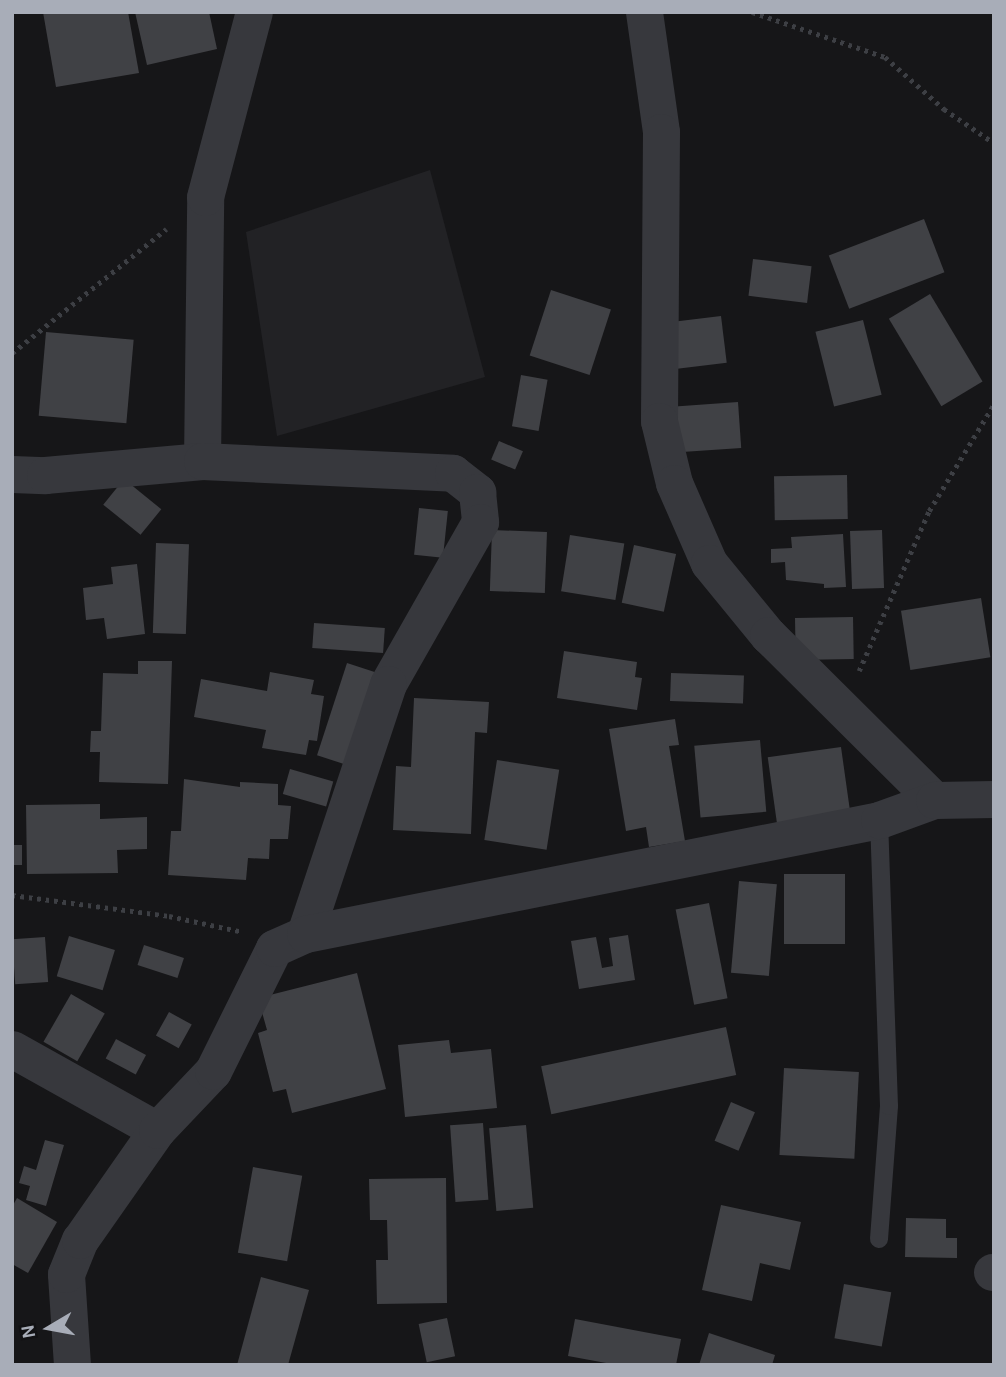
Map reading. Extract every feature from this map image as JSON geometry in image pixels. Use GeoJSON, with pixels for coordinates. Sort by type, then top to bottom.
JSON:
{"type":"FeatureCollection","features":[{"type":"Feature","properties":{"kind":"street"},"geometry":{"type":"LineString","coordinates":[[202,461],[205,197],[254,12]]}},
{"type":"Feature","properties":{"kind":"street"},"geometry":{"type":"LineString","coordinates":[[645,12],[661,132],[659,421],[674,483],[709,563],[768,635],[844,707],[934,800]]}},
{"type":"Feature","properties":{"kind":"street"},"geometry":{"type":"LineString","coordinates":[[12,474],[45,475],[202,461],[453,473],[477,492],[480,522],[388,684],[296,938]]}},
{"type":"Feature","properties":{"kind":"street"},"geometry":{"type":"LineString","coordinates":[[72,1365],[66,1274],[80,1240],[158,1130],[213,1071],[274,948],[296,938],[879,820],[934,800],[994,799]]}},
{"type":"Feature","properties":{"kind":"street"},"geometry":{"type":"LineString","coordinates":[[12,1049],[158,1130]]}},
{"type":"Feature","properties":{"kind":"lane"},"geometry":{"type":"LineString","coordinates":[[879,820],[889,1106],[879,1238]]}},
{"type":"Feature","properties":{"kind":"path"},"geometry":{"type":"LineString","coordinates":[[751,12],[886,57],[944,109],[994,143]]}},
{"type":"Feature","properties":{"kind":"path"},"geometry":{"type":"LineString","coordinates":[[12,353],[205,197]]}},
{"type":"Feature","properties":{"kind":"path"},"geometry":{"type":"LineString","coordinates":[[844,707],[929,511],[994,404]]}},
{"type":"Feature","properties":{"kind":"path"},"geometry":{"type":"LineString","coordinates":[[12,895],[169,916],[296,938]]}},
{"type":"Feature","properties":{"kind":"shaded area"},"geometry":{"type":"Polygon","coordinates":[[[430,170],[485,377],[277,436],[246,232],[430,170]]]}},
{"type":"Feature","properties":{"kind":"building"},"geometry":{"type":"Polygon","coordinates":[[[43,12],[128,12],[139,73],[56,87],[43,12]]]}},
{"type":"Feature","properties":{"kind":"building"},"geometry":{"type":"Polygon","coordinates":[[[135,12],[209,12],[217,49],[147,65],[135,12]]]}},
{"type":"Feature","properties":{"kind":"building"},"geometry":{"type":"Polygon","coordinates":[[[924,219],[944,272],[849,309],[829,256],[924,219]]]}},
{"type":"Feature","properties":{"kind":"building"},"geometry":{"type":"Polygon","coordinates":[[[753,259],[812,266],[807,303],[748,296],[753,259]]]}},
{"type":"Feature","properties":{"kind":"building"},"geometry":{"type":"Polygon","coordinates":[[[551,290],[611,309],[590,375],[530,356],[551,290]]]}},
{"type":"Feature","properties":{"kind":"building"},"geometry":{"type":"Polygon","coordinates":[[[930,294],[983,381],[941,406],[889,319],[930,294]]]}},
{"type":"Feature","properties":{"kind":"building"},"geometry":{"type":"Polygon","coordinates":[[[721,316],[727,363],[673,369],[667,323],[721,316]]]}},
{"type":"Feature","properties":{"kind":"building"},"geometry":{"type":"Polygon","coordinates":[[[863,320],[882,395],[834,407],[815,332],[863,320]]]}},
{"type":"Feature","properties":{"kind":"building"},"geometry":{"type":"Polygon","coordinates":[[[46,332],[134,340],[126,423],[39,416],[46,332]]]}},
{"type":"Feature","properties":{"kind":"building"},"geometry":{"type":"Polygon","coordinates":[[[521,375],[548,380],[539,431],[512,426],[521,375]]]}},
{"type":"Feature","properties":{"kind":"building"},"geometry":{"type":"Polygon","coordinates":[[[738,402],[741,448],[678,452],[675,406],[738,402]]]}},
{"type":"Feature","properties":{"kind":"building"},"geometry":{"type":"Polygon","coordinates":[[[499,441],[523,451],[515,470],[491,459],[499,441]]]}},
{"type":"Feature","properties":{"kind":"building"},"geometry":{"type":"Polygon","coordinates":[[[847,475],[848,519],[775,520],[774,476],[847,475]]]}},
{"type":"Feature","properties":{"kind":"building"},"geometry":{"type":"Polygon","coordinates":[[[124,479],[161,509],[141,535],[103,505],[124,479]]]}},
{"type":"Feature","properties":{"kind":"building"},"geometry":{"type":"Polygon","coordinates":[[[419,508],[448,511],[443,558],[414,555],[419,508]]]}},
{"type":"Feature","properties":{"kind":"building"},"geometry":{"type":"Polygon","coordinates":[[[492,530],[547,532],[545,593],[490,591],[492,530]]]}},
{"type":"Feature","properties":{"kind":"building"},"geometry":{"type":"Polygon","coordinates":[[[882,530],[884,588],[852,589],[850,531],[882,530]]]}},
{"type":"Feature","properties":{"kind":"building"},"geometry":{"type":"Polygon","coordinates":[[[843,534],[846,587],[824,588],[824,584],[786,580],[785,562],[771,563],[771,549],[792,548],[791,537],[843,534]]]}},
{"type":"Feature","properties":{"kind":"building"},"geometry":{"type":"Polygon","coordinates":[[[570,535],[624,544],[615,600],[561,591],[570,535]]]}},
{"type":"Feature","properties":{"kind":"building"},"geometry":{"type":"Polygon","coordinates":[[[156,543],[189,544],[186,634],[153,633],[156,543]]]}},
{"type":"Feature","properties":{"kind":"building"},"geometry":{"type":"Polygon","coordinates":[[[634,545],[676,554],[664,612],[622,603],[634,545]]]}},
{"type":"Feature","properties":{"kind":"building"},"geometry":{"type":"Polygon","coordinates":[[[137,564],[145,634],[107,639],[104,618],[86,620],[83,588],[113,584],[111,567],[137,564]]]}},
{"type":"Feature","properties":{"kind":"building"},"geometry":{"type":"Polygon","coordinates":[[[981,598],[990,657],[910,670],[901,611],[981,598]]]}},
{"type":"Feature","properties":{"kind":"building"},"geometry":{"type":"Polygon","coordinates":[[[853,617],[854,659],[796,660],[795,618],[853,617]]]}},
{"type":"Feature","properties":{"kind":"building"},"geometry":{"type":"Polygon","coordinates":[[[314,623],[385,628],[383,653],[312,648],[314,623]]]}},
{"type":"Feature","properties":{"kind":"building"},"geometry":{"type":"Polygon","coordinates":[[[564,651],[637,662],[635,677],[642,678],[637,710],[557,698],[564,651]]]}},
{"type":"Feature","properties":{"kind":"building"},"geometry":{"type":"Polygon","coordinates":[[[138,661],[172,661],[168,784],[99,782],[100,752],[90,752],[91,731],[101,731],[103,673],[138,674],[138,661]]]}},
{"type":"Feature","properties":{"kind":"building"},"geometry":{"type":"Polygon","coordinates":[[[347,663],[378,673],[348,765],[317,755],[347,663]]]}},
{"type":"Feature","properties":{"kind":"building"},"geometry":{"type":"Polygon","coordinates":[[[270,672],[314,680],[311,694],[324,696],[317,741],[309,740],[306,755],[262,748],[266,730],[194,717],[201,679],[267,691],[270,672]]]}},
{"type":"Feature","properties":{"kind":"building"},"geometry":{"type":"Polygon","coordinates":[[[671,673],[744,676],[743,704],[670,701],[671,673]]]}},
{"type":"Feature","properties":{"kind":"building"},"geometry":{"type":"Polygon","coordinates":[[[414,698],[489,702],[487,733],[475,732],[471,834],[393,830],[396,766],[411,767],[414,698]]]}},
{"type":"Feature","properties":{"kind":"building"},"geometry":{"type":"Polygon","coordinates":[[[675,719],[679,745],[669,746],[685,841],[649,847],[646,827],[626,831],[609,729],[675,719]]]}},
{"type":"Feature","properties":{"kind":"building"},"geometry":{"type":"Polygon","coordinates":[[[760,740],[766,812],[701,817],[694,746],[760,740]]]}},
{"type":"Feature","properties":{"kind":"building"},"geometry":{"type":"Polygon","coordinates":[[[841,747],[850,814],[777,825],[768,757],[841,747]]]}},
{"type":"Feature","properties":{"kind":"building"},"geometry":{"type":"Polygon","coordinates":[[[497,760],[559,770],[547,850],[484,840],[497,760]]]}},
{"type":"Feature","properties":{"kind":"building"},"geometry":{"type":"Polygon","coordinates":[[[290,769],[333,781],[326,806],[283,794],[290,769]]]}},
{"type":"Feature","properties":{"kind":"building"},"geometry":{"type":"Polygon","coordinates":[[[184,779],[240,787],[240,782],[278,784],[278,805],[291,806],[288,839],[270,839],[269,859],[248,858],[246,880],[168,875],[171,831],[181,831],[184,779]]]}},
{"type":"Feature","properties":{"kind":"building"},"geometry":{"type":"Polygon","coordinates":[[[100,804],[100,819],[147,817],[147,849],[117,850],[118,873],[27,874],[26,805],[100,804]]]}},
{"type":"Feature","properties":{"kind":"building"},"geometry":{"type":"Polygon","coordinates":[[[12,845],[22,845],[22,865],[12,865],[12,845]]]}},
{"type":"Feature","properties":{"kind":"building"},"geometry":{"type":"Polygon","coordinates":[[[784,874],[845,874],[845,944],[784,944],[784,874]]]}},
{"type":"Feature","properties":{"kind":"building"},"geometry":{"type":"Polygon","coordinates":[[[739,881],[777,884],[769,976],[731,973],[739,881]]]}},
{"type":"Feature","properties":{"kind":"building"},"geometry":{"type":"Polygon","coordinates":[[[709,903],[728,998],[694,1005],[676,909],[709,903]]]}},
{"type":"Feature","properties":{"kind":"building"},"geometry":{"type":"Polygon","coordinates":[[[628,935],[635,980],[579,989],[571,941],[596,937],[602,968],[613,966],[609,938],[628,935]]]}},
{"type":"Feature","properties":{"kind":"building"},"geometry":{"type":"Polygon","coordinates":[[[69,936],[115,950],[103,990],[57,976],[69,936]]]}},
{"type":"Feature","properties":{"kind":"building"},"geometry":{"type":"Polygon","coordinates":[[[45,937],[48,982],[15,984],[12,939],[45,937]]]}},
{"type":"Feature","properties":{"kind":"building"},"geometry":{"type":"Polygon","coordinates":[[[144,945],[184,958],[177,978],[138,965],[144,945]]]}},
{"type":"Feature","properties":{"kind":"building"},"geometry":{"type":"Polygon","coordinates":[[[357,973],[386,1089],[292,1113],[286,1089],[273,1092],[258,1033],[267,1030],[258,998],[357,973]]]}},
{"type":"Feature","properties":{"kind":"building"},"geometry":{"type":"Polygon","coordinates":[[[71,994],[105,1014],[77,1061],[44,1042],[71,994]]]}},
{"type":"Feature","properties":{"kind":"building"},"geometry":{"type":"Polygon","coordinates":[[[169,1012],[192,1025],[179,1048],[156,1036],[169,1012]]]}},
{"type":"Feature","properties":{"kind":"building"},"geometry":{"type":"Polygon","coordinates":[[[726,1027],[736,1075],[551,1114],[541,1066],[726,1027]]]}},
{"type":"Feature","properties":{"kind":"building"},"geometry":{"type":"Polygon","coordinates":[[[116,1039],[146,1055],[136,1074],[106,1058],[116,1039]]]}},
{"type":"Feature","properties":{"kind":"building"},"geometry":{"type":"Polygon","coordinates":[[[449,1040],[451,1053],[491,1049],[497,1108],[405,1117],[398,1045],[449,1040]]]}},
{"type":"Feature","properties":{"kind":"building"},"geometry":{"type":"Polygon","coordinates":[[[784,1068],[859,1072],[854,1159],[779,1155],[784,1068]]]}},
{"type":"Feature","properties":{"kind":"building"},"geometry":{"type":"Polygon","coordinates":[[[731,1102],[755,1112],[739,1151],[715,1141],[731,1102]]]}},
{"type":"Feature","properties":{"kind":"building"},"geometry":{"type":"Polygon","coordinates":[[[483,1123],[488,1200],[455,1202],[450,1125],[483,1123]]]}},
{"type":"Feature","properties":{"kind":"building"},"geometry":{"type":"Polygon","coordinates":[[[526,1125],[533,1208],[496,1211],[489,1128],[526,1125]]]}},
{"type":"Feature","properties":{"kind":"building"},"geometry":{"type":"Polygon","coordinates":[[[45,1140],[64,1145],[46,1206],[26,1200],[30,1186],[19,1183],[24,1166],[36,1170],[45,1140]]]}},
{"type":"Feature","properties":{"kind":"building"},"geometry":{"type":"Polygon","coordinates":[[[253,1167],[302,1176],[287,1261],[238,1253],[253,1167]]]}},
{"type":"Feature","properties":{"kind":"building"},"geometry":{"type":"Polygon","coordinates":[[[446,1178],[447,1303],[377,1304],[376,1260],[388,1260],[387,1220],[370,1220],[369,1179],[446,1178]]]}},
{"type":"Feature","properties":{"kind":"building"},"geometry":{"type":"Polygon","coordinates":[[[17,1198],[57,1222],[28,1273],[12,1264],[12,1207],[17,1198]]]}},
{"type":"Feature","properties":{"kind":"building"},"geometry":{"type":"Polygon","coordinates":[[[721,1205],[801,1222],[790,1270],[760,1263],[752,1301],[702,1290],[721,1205]]]}},
{"type":"Feature","properties":{"kind":"building"},"geometry":{"type":"Polygon","coordinates":[[[906,1218],[946,1219],[946,1238],[957,1238],[957,1258],[905,1257],[906,1218]]]}},
{"type":"Feature","properties":{"kind":"building"},"geometry":{"type":"Polygon","coordinates":[[[261,1277],[309,1290],[288,1365],[237,1365],[261,1277]]]}},
{"type":"Feature","properties":{"kind":"building"},"geometry":{"type":"Polygon","coordinates":[[[844,1284],[891,1292],[882,1346],[834,1338],[844,1284]]]}},
{"type":"Feature","properties":{"kind":"building"},"geometry":{"type":"Polygon","coordinates":[[[447,1318],[455,1356],[427,1362],[419,1324],[447,1318]]]}},
{"type":"Feature","properties":{"kind":"building"},"geometry":{"type":"Polygon","coordinates":[[[575,1319],[681,1339],[676,1365],[617,1365],[568,1356],[575,1319]]]}},
{"type":"Feature","properties":{"kind":"building"},"geometry":{"type":"Polygon","coordinates":[[[709,1333],[775,1355],[772,1365],[699,1365],[709,1333]]]}}]}
